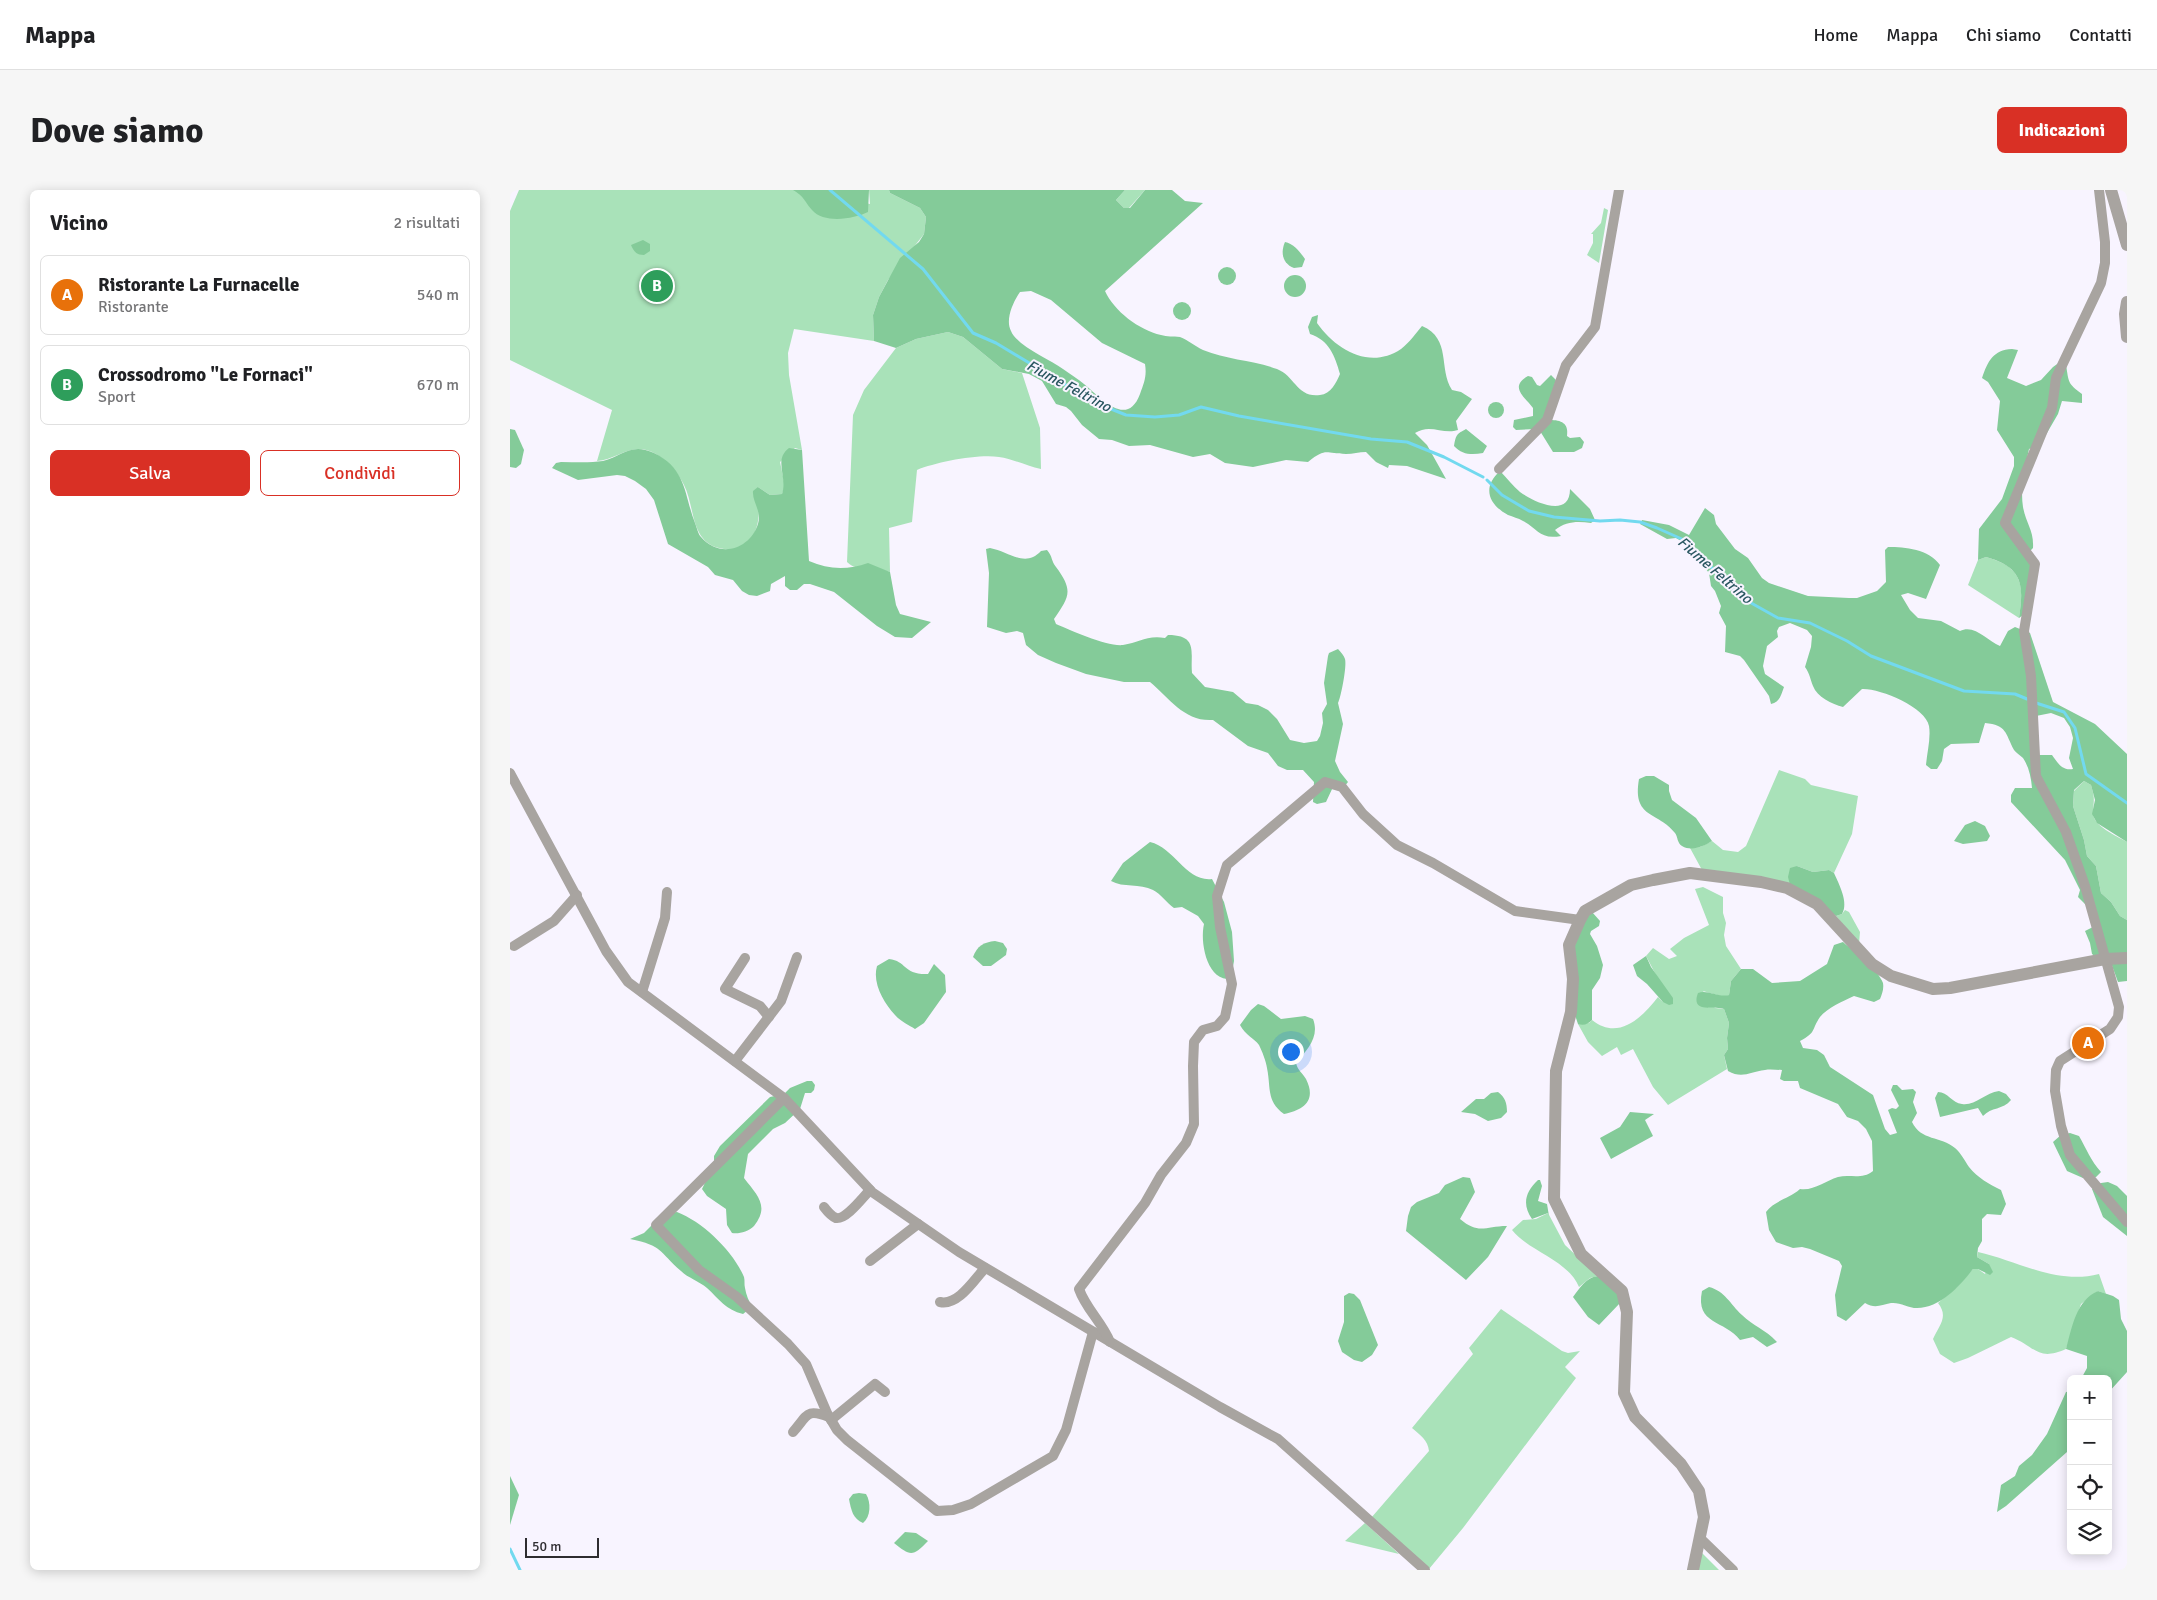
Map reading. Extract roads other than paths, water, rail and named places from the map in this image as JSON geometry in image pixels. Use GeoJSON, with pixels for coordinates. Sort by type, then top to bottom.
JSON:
{"type":"FeatureCollection","features":[{"type":"Feature","properties":{"kind":"street"},"geometry":{"type":"LineString","coordinates":[[1499,469],[1547,420],[1566,366],[1595,327],[1619,190]]}},
{"type":"Feature","properties":{"kind":"street"},"geometry":{"type":"LineString","coordinates":[[2099,190],[2105,242],[2105,263],[2101,283],[2056,378],[2052,408],[2004,523],[2035,564],[2024,631],[2031,676],[2036,776],[2066,832],[2085,886],[2119,1007],[2118,1017],[2110,1029],[2060,1061],[2056,1070],[2055,1091],[2061,1126],[2070,1154],[2127,1222]]}},
{"type":"Feature","properties":{"kind":"street"},"geometry":{"type":"LineString","coordinates":[[2111,190],[2127,245]]}},
{"type":"Feature","properties":{"kind":"street"},"geometry":{"type":"LineString","coordinates":[[2127,302],[2125,314],[2127,337]]}},
{"type":"Feature","properties":{"kind":"street"},"geometry":{"type":"LineString","coordinates":[[510,774],[606,951],[628,982],[784,1098],[870,1190],[985,1268],[1278,1439],[1425,1570]]}},
{"type":"Feature","properties":{"kind":"street"},"geometry":{"type":"LineString","coordinates":[[1110,1342],[1104,1327],[1084,1303],[1079,1289],[1145,1203],[1161,1175],[1186,1143],[1194,1124],[1192,1066],[1194,1042],[1203,1030],[1217,1026],[1225,1017],[1232,984],[1220,927],[1217,896],[1228,865],[1325,782],[1342,787],[1363,814],[1397,845],[1433,863],[1514,911],[1580,920]]}},
{"type":"Feature","properties":{"kind":"street"},"geometry":{"type":"LineString","coordinates":[[1693,1570],[1704,1517],[1699,1491],[1681,1464],[1635,1417],[1624,1393],[1627,1312],[1622,1291],[1581,1254],[1554,1199],[1556,1071],[1571,1012],[1573,979],[1569,946],[1584,911],[1631,884],[1690,873],[1761,882],[1787,888],[1817,904],[1832,918],[1872,964],[1891,976],[1933,989],[1950,988],[2105,959],[2127,958]]}},
{"type":"Feature","properties":{"kind":"street"},"geometry":{"type":"LineString","coordinates":[[642,992],[665,918],[667,892]]}},
{"type":"Feature","properties":{"kind":"street"},"geometry":{"type":"LineString","coordinates":[[514,946],[554,921],[577,895]]}},
{"type":"Feature","properties":{"kind":"street"},"geometry":{"type":"LineString","coordinates":[[735,1061],[781,1001],[796,957]]}},
{"type":"Feature","properties":{"kind":"street"},"geometry":{"type":"LineString","coordinates":[[744,958],[724,989],[760,1006],[769,1017]]}},
{"type":"Feature","properties":{"kind":"street"},"geometry":{"type":"LineString","coordinates":[[784,1098],[656,1225],[699,1270],[737,1297],[788,1344],[806,1364],[830,1418],[847,1440],[937,1511],[953,1510],[971,1504],[1053,1456],[1066,1430],[1093,1332]]}},
{"type":"Feature","properties":{"kind":"street"},"geometry":{"type":"LineString","coordinates":[[824,1207],[835,1217],[846,1216],[870,1190]]}},
{"type":"Feature","properties":{"kind":"street"},"geometry":{"type":"LineString","coordinates":[[870,1261],[918,1224]]}},
{"type":"Feature","properties":{"kind":"street"},"geometry":{"type":"LineString","coordinates":[[940,1302],[946,1303],[955,1299],[985,1268]]}},
{"type":"Feature","properties":{"kind":"street"},"geometry":{"type":"LineString","coordinates":[[830,1418],[875,1384],[885,1392]]}},
{"type":"Feature","properties":{"kind":"street"},"geometry":{"type":"LineString","coordinates":[[792,1432],[809,1413],[815,1412],[830,1418]]}},
{"type":"Feature","properties":{"kind":"street"},"geometry":{"type":"LineString","coordinates":[[1700,1538],[1733,1570]]}},
{"type":"Feature","properties":{"kind":"waterway","name":"Fiume Feltrino"},"geometry":{"type":"LineString","coordinates":[[830,190],[923,269],[973,333],[996,343],[1096,403],[1126,415],[1155,417],[1179,415],[1201,407],[1239,416],[1371,439],[1407,442],[1444,457],[1483,477]]}},
{"type":"Feature","properties":{"kind":"waterway","name":"Fiume Feltrino"},"geometry":{"type":"LineString","coordinates":[[1487,480],[1502,495],[1529,511],[1554,517],[1640,522],[1657,528],[1684,540],[1701,555],[1723,581],[1744,599],[1778,618],[1810,623],[1847,641],[1871,656],[1964,691],[2015,694],[2027,699]]}},
{"type":"Feature","properties":{"kind":"waterway","name":"Fiume Feltrino"},"geometry":{"type":"LineString","coordinates":[[2036,703],[2064,712],[2075,728],[2086,774],[2127,803]]}},
{"type":"Feature","properties":{"kind":"waterway"},"geometry":{"type":"LineString","coordinates":[[510,1549],[520,1570]]}},
{"type":"Feature","properties":{"kind":"place","name":"Crossodromo \"Le Fornaci\""},"geometry":{"type":"Point","coordinates":[657,286]}},
{"type":"Feature","properties":{"kind":"place","name":"Ristorante La Furnacelle"},"geometry":{"type":"Point","coordinates":[2088,1043]}}]}
